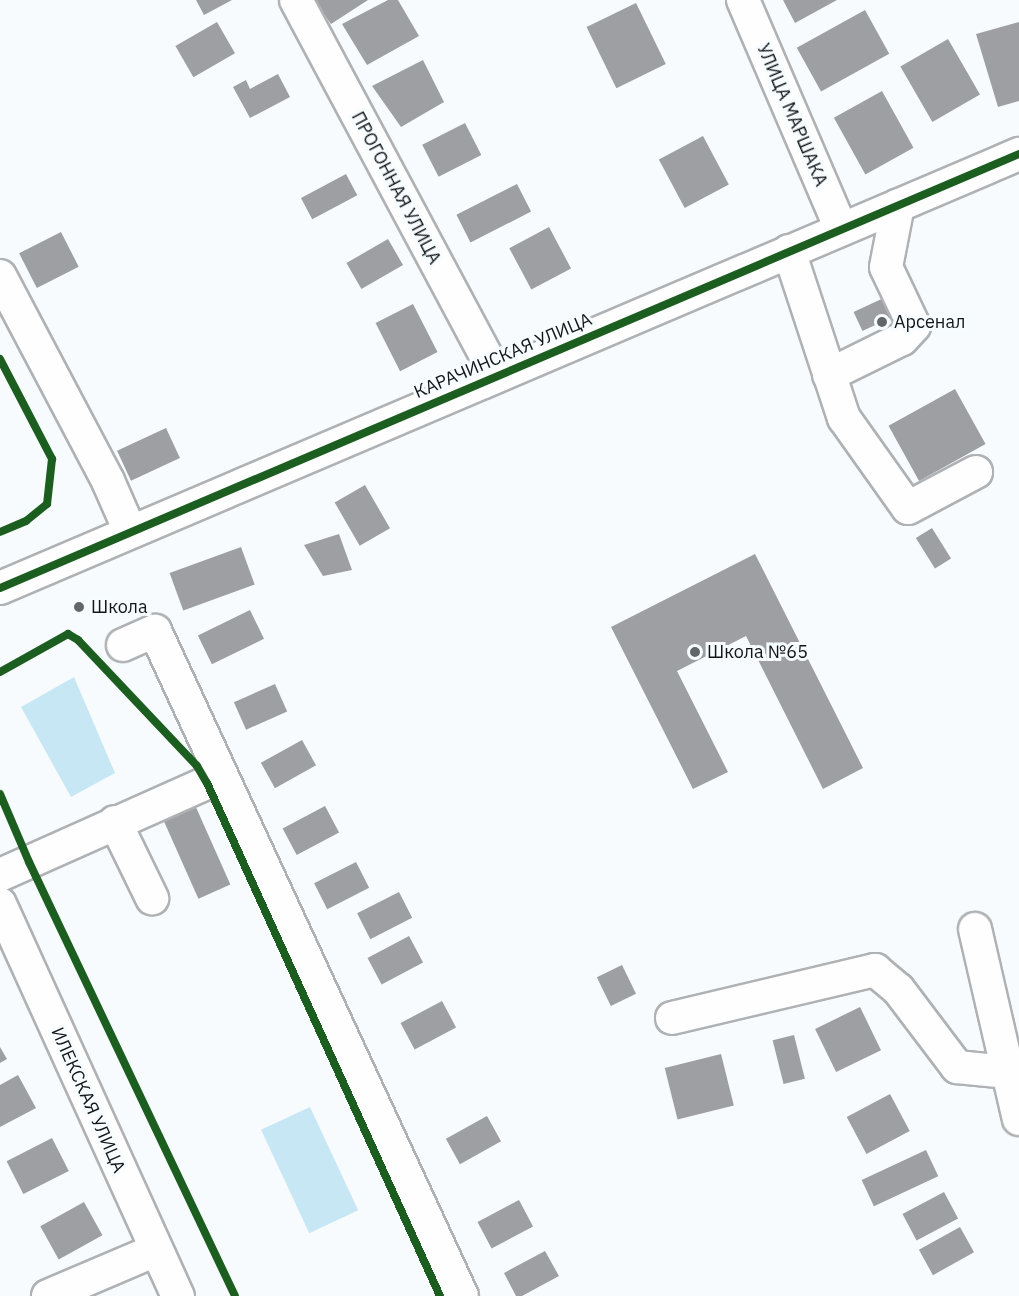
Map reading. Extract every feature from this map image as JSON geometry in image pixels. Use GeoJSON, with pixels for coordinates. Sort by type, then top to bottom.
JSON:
{"type":"FeatureCollection","features":[{"type":"Feature","properties":{"kind":"street","name":"ПРОГОННАЯ УЛИЦА"},"geometry":{"type":"LineString","coordinates":[[296,0],[497,375]]}},
{"type":"Feature","properties":{"kind":"street","name":"УЛИЦА МАРШАКА"},"geometry":{"type":"LineString","coordinates":[[743,0],[842,229]]}},
{"type":"Feature","properties":{"kind":"street","name":"КАРАЧИНСКАЯ УЛИЦА"},"geometry":{"type":"LineString","coordinates":[[0,588],[1019,154]]}},
{"type":"Feature","properties":{"kind":"street"},"geometry":{"type":"LineString","coordinates":[[829,375],[902,339],[914,326],[886,267],[898,205]]}},
{"type":"Feature","properties":{"kind":"street"},"geometry":{"type":"LineString","coordinates":[[789,251],[844,418],[908,508],[976,472]]}},
{"type":"Feature","properties":{"kind":"street"},"geometry":{"type":"LineString","coordinates":[[0,276],[108,481],[130,531]]}},
{"type":"Feature","properties":{"kind":"street"},"geometry":{"type":"LineString","coordinates":[[123,645],[155,631],[220,777],[462,1296]]}},
{"type":"Feature","properties":{"kind":"street"},"geometry":{"type":"LineString","coordinates":[[0,875],[220,777]]}},
{"type":"Feature","properties":{"kind":"street"},"geometry":{"type":"LineString","coordinates":[[115,822],[152,898]]}},
{"type":"Feature","properties":{"kind":"street","name":"ИЛЕКСКАЯ УЛИЦА"},"geometry":{"type":"LineString","coordinates":[[0,904],[178,1296]]}},
{"type":"Feature","properties":{"kind":"street"},"geometry":{"type":"LineString","coordinates":[[975,929],[1012,1070],[1019,1119]]}},
{"type":"Feature","properties":{"kind":"street"},"geometry":{"type":"LineString","coordinates":[[672,1018],[875,970],[898,989],[957,1067],[1012,1070]]}},
{"type":"Feature","properties":{"kind":"street"},"geometry":{"type":"LineString","coordinates":[[48,1296],[156,1250]]}},
{"type":"Feature","properties":{"kind":"shaded area"},"geometry":{"type":"Polygon","coordinates":[[[74,677],[115,773],[71,797],[21,707],[74,677]]]}},
{"type":"Feature","properties":{"kind":"shaded area"},"geometry":{"type":"Polygon","coordinates":[[[310,1107],[358,1210],[309,1233],[261,1130],[310,1107]]]}},
{"type":"Feature","properties":{"kind":"building"},"geometry":{"type":"Polygon","coordinates":[[[196,0],[232,0],[204,15],[196,0]]]}},
{"type":"Feature","properties":{"kind":"building"},"geometry":{"type":"Polygon","coordinates":[[[314,0],[368,0],[331,24],[314,0]]]}},
{"type":"Feature","properties":{"kind":"building"},"geometry":{"type":"Polygon","coordinates":[[[388,0],[398,0],[419,36],[367,65],[342,24],[388,0]]]}},
{"type":"Feature","properties":{"kind":"building"},"geometry":{"type":"Polygon","coordinates":[[[783,0],[837,0],[795,23],[783,0]]]}},
{"type":"Feature","properties":{"kind":"building"},"geometry":{"type":"Polygon","coordinates":[[[636,3],[666,64],[616,88],[587,27],[636,3]]]}},
{"type":"Feature","properties":{"kind":"building"},"geometry":{"type":"Polygon","coordinates":[[[865,10],[889,54],[821,92],[797,48],[865,10]]]}},
{"type":"Feature","properties":{"kind":"building"},"geometry":{"type":"Polygon","coordinates":[[[217,22],[235,53],[193,77],[175,46],[217,22]]]}},
{"type":"Feature","properties":{"kind":"building"},"geometry":{"type":"Polygon","coordinates":[[[1019,22],[1019,101],[998,107],[976,34],[1019,22]]]}},
{"type":"Feature","properties":{"kind":"building"},"geometry":{"type":"Polygon","coordinates":[[[948,39],[980,94],[932,122],[900,66],[948,39]]]}},
{"type":"Feature","properties":{"kind":"building"},"geometry":{"type":"Polygon","coordinates":[[[423,60],[444,102],[401,127],[372,86],[423,60]]]}},
{"type":"Feature","properties":{"kind":"building"},"geometry":{"type":"Polygon","coordinates":[[[278,74],[290,97],[250,118],[233,87],[246,80],[250,89],[278,74]]]}},
{"type":"Feature","properties":{"kind":"building"},"geometry":{"type":"Polygon","coordinates":[[[882,91],[914,148],[865,175],[834,118],[882,91]]]}},
{"type":"Feature","properties":{"kind":"building"},"geometry":{"type":"Polygon","coordinates":[[[465,123],[481,155],[439,177],[422,145],[465,123]]]}},
{"type":"Feature","properties":{"kind":"building"},"geometry":{"type":"Polygon","coordinates":[[[703,136],[729,185],[685,208],[659,159],[703,136]]]}},
{"type":"Feature","properties":{"kind":"building"},"geometry":{"type":"Polygon","coordinates":[[[346,174],[357,195],[312,219],[301,198],[346,174]]]}},
{"type":"Feature","properties":{"kind":"building"},"geometry":{"type":"Polygon","coordinates":[[[517,184],[531,212],[470,242],[456,215],[517,184]]]}},
{"type":"Feature","properties":{"kind":"building"},"geometry":{"type":"Polygon","coordinates":[[[549,227],[571,268],[531,290],[509,248],[549,227]]]}},
{"type":"Feature","properties":{"kind":"building"},"geometry":{"type":"Polygon","coordinates":[[[61,232],[79,267],[37,288],[19,253],[61,232]]]}},
{"type":"Feature","properties":{"kind":"building"},"geometry":{"type":"Polygon","coordinates":[[[388,239],[403,265],[361,289],[346,263],[388,239]]]}},
{"type":"Feature","properties":{"kind":"building"},"geometry":{"type":"Polygon","coordinates":[[[888,296],[897,315],[862,331],[854,312],[888,296]]]}},
{"type":"Feature","properties":{"kind":"building"},"geometry":{"type":"Polygon","coordinates":[[[413,304],[438,352],[400,371],[376,323],[413,304]]]}},
{"type":"Feature","properties":{"kind":"building"},"geometry":{"type":"Polygon","coordinates":[[[955,389],[986,444],[919,481],[889,426],[955,389]]]}},
{"type":"Feature","properties":{"kind":"building"},"geometry":{"type":"Polygon","coordinates":[[[166,428],[180,458],[131,481],[117,451],[166,428]]]}},
{"type":"Feature","properties":{"kind":"building"},"geometry":{"type":"Polygon","coordinates":[[[365,485],[390,528],[360,546],[335,502],[365,485]]]}},
{"type":"Feature","properties":{"kind":"building"},"geometry":{"type":"Polygon","coordinates":[[[932,528],[951,559],[935,569],[916,538],[932,528]]]}},
{"type":"Feature","properties":{"kind":"building"},"geometry":{"type":"Polygon","coordinates":[[[339,534],[352,570],[323,576],[304,545],[339,534]]]}},
{"type":"Feature","properties":{"kind":"building"},"geometry":{"type":"Polygon","coordinates":[[[241,547],[255,585],[183,611],[170,573],[241,547]]]}},
{"type":"Feature","properties":{"kind":"building"},"geometry":{"type":"Polygon","coordinates":[[[755,554],[863,768],[823,789],[746,636],[677,671],[728,772],[693,789],[611,627],[755,554]]]}},
{"type":"Feature","properties":{"kind":"building"},"geometry":{"type":"Polygon","coordinates":[[[250,610],[264,639],[212,664],[198,635],[250,610]]]}},
{"type":"Feature","properties":{"kind":"building"},"geometry":{"type":"Polygon","coordinates":[[[275,684],[287,711],[246,730],[234,702],[275,684]]]}},
{"type":"Feature","properties":{"kind":"building"},"geometry":{"type":"Polygon","coordinates":[[[302,740],[316,765],[275,788],[261,763],[302,740]]]}},
{"type":"Feature","properties":{"kind":"building"},"geometry":{"type":"Polygon","coordinates":[[[195,805],[230,884],[198,899],[163,819],[195,805]]]}},
{"type":"Feature","properties":{"kind":"building"},"geometry":{"type":"Polygon","coordinates":[[[325,806],[339,832],[297,855],[283,829],[325,806]]]}},
{"type":"Feature","properties":{"kind":"building"},"geometry":{"type":"Polygon","coordinates":[[[356,862],[369,888],[327,909],[314,883],[356,862]]]}},
{"type":"Feature","properties":{"kind":"building"},"geometry":{"type":"Polygon","coordinates":[[[399,892],[412,918],[370,939],[357,913],[399,892]]]}},
{"type":"Feature","properties":{"kind":"building"},"geometry":{"type":"Polygon","coordinates":[[[409,936],[423,962],[382,985],[368,958],[409,936]]]}},
{"type":"Feature","properties":{"kind":"building"},"geometry":{"type":"Polygon","coordinates":[[[622,965],[636,994],[611,1006],[597,977],[622,965]]]}},
{"type":"Feature","properties":{"kind":"building"},"geometry":{"type":"Polygon","coordinates":[[[442,1001],[456,1027],[415,1050],[401,1023],[442,1001]]]}},
{"type":"Feature","properties":{"kind":"building"},"geometry":{"type":"Polygon","coordinates":[[[860,1007],[881,1050],[836,1072],[815,1029],[860,1007]]]}},
{"type":"Feature","properties":{"kind":"building"},"geometry":{"type":"Polygon","coordinates":[[[794,1035],[805,1079],[784,1084],[773,1040],[794,1035]]]}},
{"type":"Feature","properties":{"kind":"building"},"geometry":{"type":"Polygon","coordinates":[[[0,1047],[7,1059],[0,1063],[0,1047]]]}},
{"type":"Feature","properties":{"kind":"building"},"geometry":{"type":"Polygon","coordinates":[[[721,1054],[734,1105],[678,1119],[665,1068],[721,1054]]]}},
{"type":"Feature","properties":{"kind":"building"},"geometry":{"type":"Polygon","coordinates":[[[18,1075],[36,1108],[0,1127],[0,1085],[18,1075]]]}},
{"type":"Feature","properties":{"kind":"building"},"geometry":{"type":"Polygon","coordinates":[[[890,1094],[910,1131],[866,1154],[847,1117],[890,1094]]]}},
{"type":"Feature","properties":{"kind":"building"},"geometry":{"type":"Polygon","coordinates":[[[487,1116],[501,1141],[460,1164],[446,1139],[487,1116]]]}},
{"type":"Feature","properties":{"kind":"building"},"geometry":{"type":"Polygon","coordinates":[[[52,1138],[69,1171],[23,1194],[7,1161],[52,1138]]]}},
{"type":"Feature","properties":{"kind":"building"},"geometry":{"type":"Polygon","coordinates":[[[926,1150],[938,1176],[874,1206],[862,1180],[926,1150]]]}},
{"type":"Feature","properties":{"kind":"building"},"geometry":{"type":"Polygon","coordinates":[[[944,1192],[958,1218],[917,1241],[903,1214],[944,1192]]]}},
{"type":"Feature","properties":{"kind":"building"},"geometry":{"type":"Polygon","coordinates":[[[519,1200],[533,1226],[492,1249],[478,1222],[519,1200]]]}},
{"type":"Feature","properties":{"kind":"building"},"geometry":{"type":"Polygon","coordinates":[[[84,1202],[102,1235],[59,1259],[40,1226],[84,1202]]]}},
{"type":"Feature","properties":{"kind":"building"},"geometry":{"type":"Polygon","coordinates":[[[960,1227],[974,1252],[933,1275],[919,1250],[960,1227]]]}},
{"type":"Feature","properties":{"kind":"building"},"geometry":{"type":"Polygon","coordinates":[[[545,1251],[559,1276],[522,1296],[516,1296],[504,1273],[545,1251]]]}},
{"type":"Feature","properties":{"kind":"cycle path"},"geometry":{"type":"LineString","coordinates":[[0,588],[1019,154]]}},
{"type":"Feature","properties":{"kind":"cycle path"},"geometry":{"type":"LineString","coordinates":[[0,359],[52,459],[47,504],[26,521],[0,532]]}},
{"type":"Feature","properties":{"kind":"cycle path"},"geometry":{"type":"LineString","coordinates":[[0,672],[68,634],[78,640],[197,766],[207,783],[440,1296]]}},
{"type":"Feature","properties":{"kind":"cycle path"},"geometry":{"type":"LineString","coordinates":[[0,794],[29,862],[235,1296]]}},
{"type":"Feature","properties":{"kind":"place","name":"Арсенал"},"geometry":{"type":"Point","coordinates":[882,322]}},
{"type":"Feature","properties":{"kind":"place","name":"Школа"},"geometry":{"type":"Point","coordinates":[79,607]}},
{"type":"Feature","properties":{"kind":"place","name":"Школа №65"},"geometry":{"type":"Point","coordinates":[695,652]}}]}
